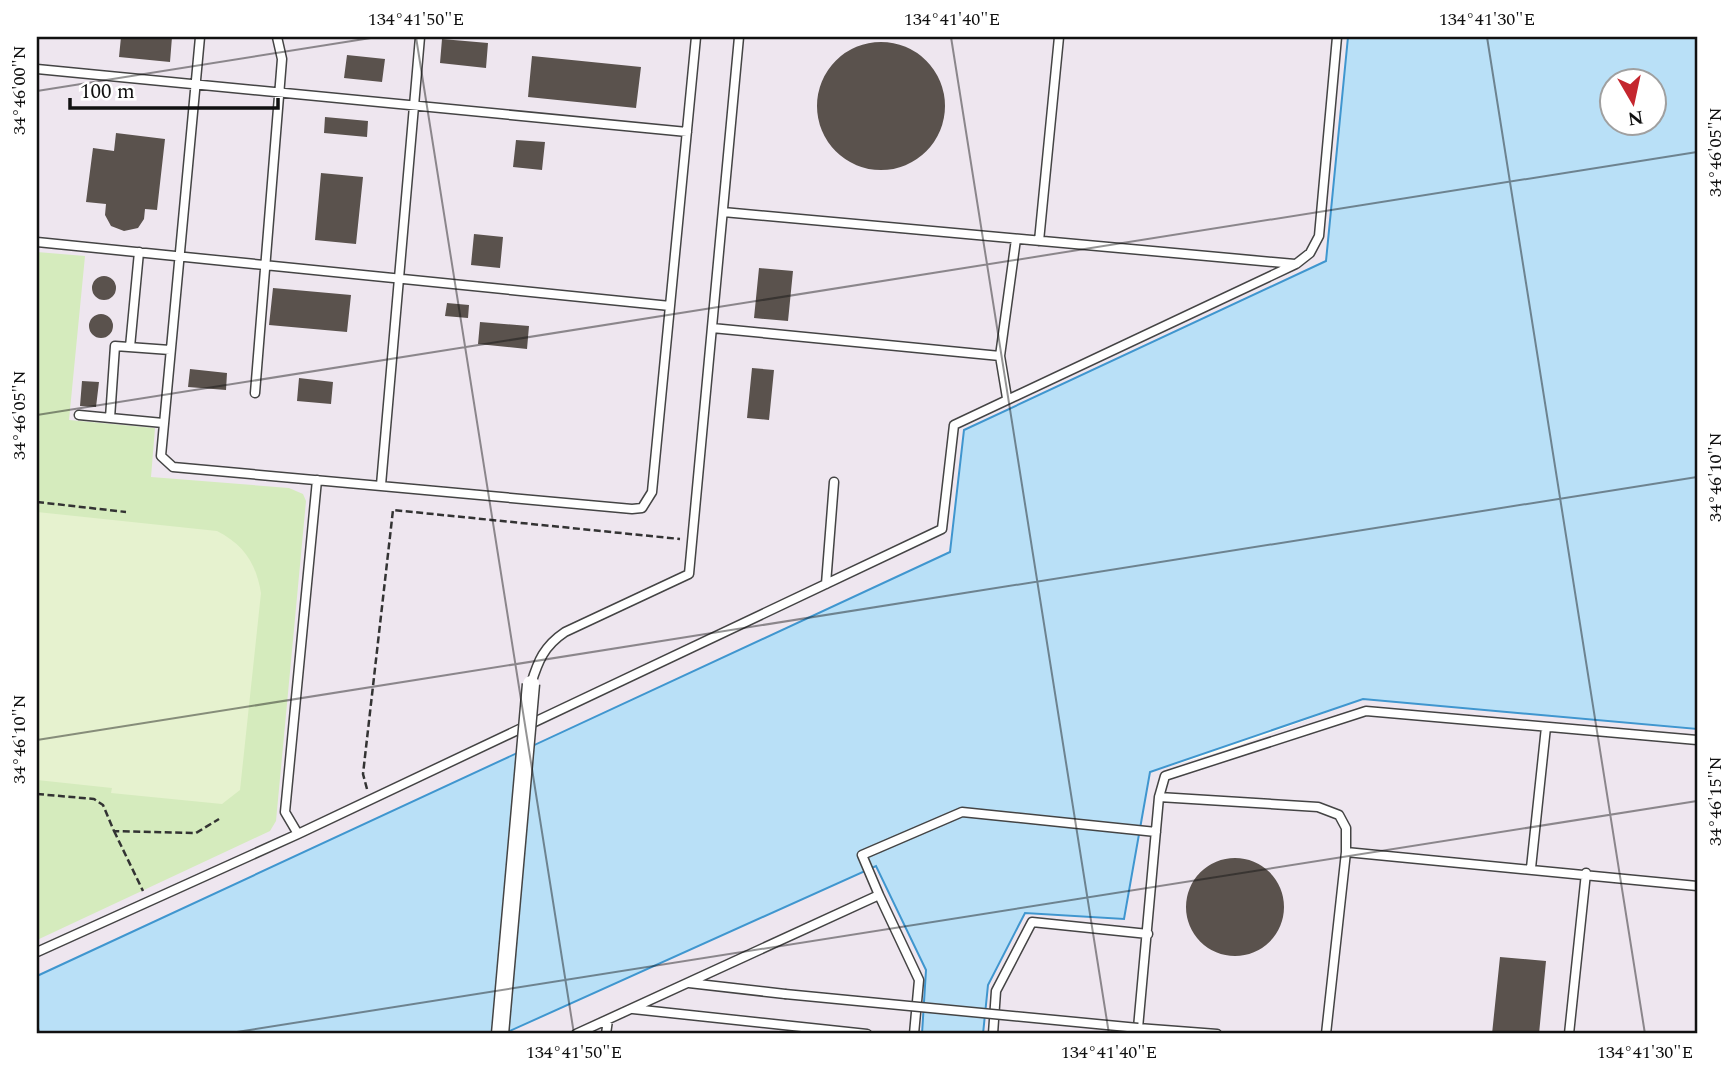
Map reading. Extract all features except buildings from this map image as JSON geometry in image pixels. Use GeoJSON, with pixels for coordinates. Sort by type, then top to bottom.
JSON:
{"type":"FeatureCollection","features":[{"type":"Feature","properties":{"kind":"street"},"geometry":{"type":"LineString","coordinates":[[500,1034],[531,684]]}},
{"type":"Feature","properties":{"kind":"lane"},"geometry":{"type":"LineString","coordinates":[[200,37],[161,456],[173,467],[607,508],[642,508],[652,492],[696,37]]}},
{"type":"Feature","properties":{"kind":"lane"},"geometry":{"type":"LineString","coordinates":[[255,393],[282,59],[276,37]]}},
{"type":"Feature","properties":{"kind":"lane"},"geometry":{"type":"LineString","coordinates":[[381,485],[420,37]]}},
{"type":"Feature","properties":{"kind":"lane"},"geometry":{"type":"LineString","coordinates":[[531,684],[538,660],[549,643],[557,637],[689,575],[739,37]]}},
{"type":"Feature","properties":{"kind":"lane"},"geometry":{"type":"LineString","coordinates":[[1039,241],[1059,37]]}},
{"type":"Feature","properties":{"kind":"lane"},"geometry":{"type":"LineString","coordinates":[[37,952],[298,834],[942,529],[954,425],[1296,264],[1310,253],[1318,236],[1337,37]]}},
{"type":"Feature","properties":{"kind":"lane"},"geometry":{"type":"LineString","coordinates":[[37,69],[687,132]]}},
{"type":"Feature","properties":{"kind":"lane"},"geometry":{"type":"LineString","coordinates":[[723,212],[1296,264]]}},
{"type":"Feature","properties":{"kind":"lane"},"geometry":{"type":"LineString","coordinates":[[1007,398],[1000,356],[1016,239]]}},
{"type":"Feature","properties":{"kind":"lane"},"geometry":{"type":"LineString","coordinates":[[37,242],[670,306]]}},
{"type":"Feature","properties":{"kind":"lane"},"geometry":{"type":"LineString","coordinates":[[130,347],[139,252]]}},
{"type":"Feature","properties":{"kind":"lane"},"geometry":{"type":"LineString","coordinates":[[712,328],[1000,356]]}},
{"type":"Feature","properties":{"kind":"lane"},"geometry":{"type":"LineString","coordinates":[[110,418],[115,346],[170,350]]}},
{"type":"Feature","properties":{"kind":"lane"},"geometry":{"type":"LineString","coordinates":[[79,415],[163,423]]}},
{"type":"Feature","properties":{"kind":"lane"},"geometry":{"type":"LineString","coordinates":[[298,834],[285,812],[317,480]]}},
{"type":"Feature","properties":{"kind":"lane"},"geometry":{"type":"LineString","coordinates":[[825,584],[834,482]]}},
{"type":"Feature","properties":{"kind":"lane"},"geometry":{"type":"LineString","coordinates":[[1138,1028],[1159,797],[1165,776],[1366,711],[1697,740]]}},
{"type":"Feature","properties":{"kind":"lane"},"geometry":{"type":"LineString","coordinates":[[1531,868],[1546,727]]}},
{"type":"Feature","properties":{"kind":"lane"},"geometry":{"type":"LineString","coordinates":[[1159,797],[1318,807],[1339,815],[1346,828],[1346,852],[1326,1034]]}},
{"type":"Feature","properties":{"kind":"lane"},"geometry":{"type":"LineString","coordinates":[[914,1034],[919,980],[862,855],[962,812],[1156,832]]}},
{"type":"Feature","properties":{"kind":"lane"},"geometry":{"type":"LineString","coordinates":[[1346,852],[1586,873],[1697,886]]}},
{"type":"Feature","properties":{"kind":"lane"},"geometry":{"type":"LineString","coordinates":[[1569,1034],[1586,873]]}},
{"type":"Feature","properties":{"kind":"lane"},"geometry":{"type":"LineString","coordinates":[[576,1034],[879,895]]}},
{"type":"Feature","properties":{"kind":"lane"},"geometry":{"type":"LineString","coordinates":[[993,1034],[996,991],[1032,922],[1148,934]]}},
{"type":"Feature","properties":{"kind":"lane"},"geometry":{"type":"LineString","coordinates":[[686,983],[1217,1034]]}},
{"type":"Feature","properties":{"kind":"lane"},"geometry":{"type":"LineString","coordinates":[[630,1009],[867,1034]]}},
{"type":"Feature","properties":{"kind":"lane"},"geometry":{"type":"LineString","coordinates":[[606,1034],[608,1020]]}},
{"type":"Feature","properties":{"kind":"lane"},"geometry":{"type":"LineString","coordinates":[[1123,1034],[1138,1028]]}},
{"type":"Feature","properties":{"kind":"path"},"geometry":{"type":"LineString","coordinates":[[37,502],[126,512]]}},
{"type":"Feature","properties":{"kind":"path"},"geometry":{"type":"LineString","coordinates":[[372,799],[363,774],[393,510],[692,540]]}},
{"type":"Feature","properties":{"kind":"path"},"geometry":{"type":"LineString","coordinates":[[37,794],[94,799],[103,805],[148,901]]}},
{"type":"Feature","properties":{"kind":"path"},"geometry":{"type":"LineString","coordinates":[[114,831],[196,833],[219,819]]}},
{"type":"Feature","properties":{"kind":"shaded area"},"geometry":{"type":"Polygon","coordinates":[[[37,37],[1348,37],[1326,261],[964,430],[950,552],[37,976],[37,37]]]}},
{"type":"Feature","properties":{"kind":"shaded area"},"geometry":{"type":"Polygon","coordinates":[[[1363,699],[1697,729],[1697,1034],[983,1034],[988,985],[1025,913],[1124,919],[1150,772],[1226,750],[1363,699]]]}},
{"type":"Feature","properties":{"kind":"shaded area"},"geometry":{"type":"Polygon","coordinates":[[[876,865],[927,970],[922,1034],[503,1034],[876,865]]]}},
{"type":"Feature","properties":{"kind":"green space"},"geometry":{"type":"Polygon","coordinates":[[[37,252],[85,256],[69,420],[155,428],[151,477],[289,488],[303,494],[306,501],[276,821],[270,831],[37,940],[37,252]]]}},
{"type":"Feature","properties":{"kind":"green space"},"geometry":{"type":"Polygon","coordinates":[[[37,512],[217,531],[235,542],[247,556],[256,573],[261,593],[240,790],[222,804],[111,793],[112,788],[37,780],[37,512]]]}},
{"type":"Feature","properties":{"kind":"water"},"geometry":{"type":"Polygon","coordinates":[[[1348,37],[1697,37],[1697,729],[1363,699],[1150,772],[1124,919],[1025,913],[988,985],[983,1034],[922,1034],[926,970],[876,866],[503,1034],[37,1034],[37,976],[950,552],[964,430],[1326,261],[1348,37]]]}}]}
